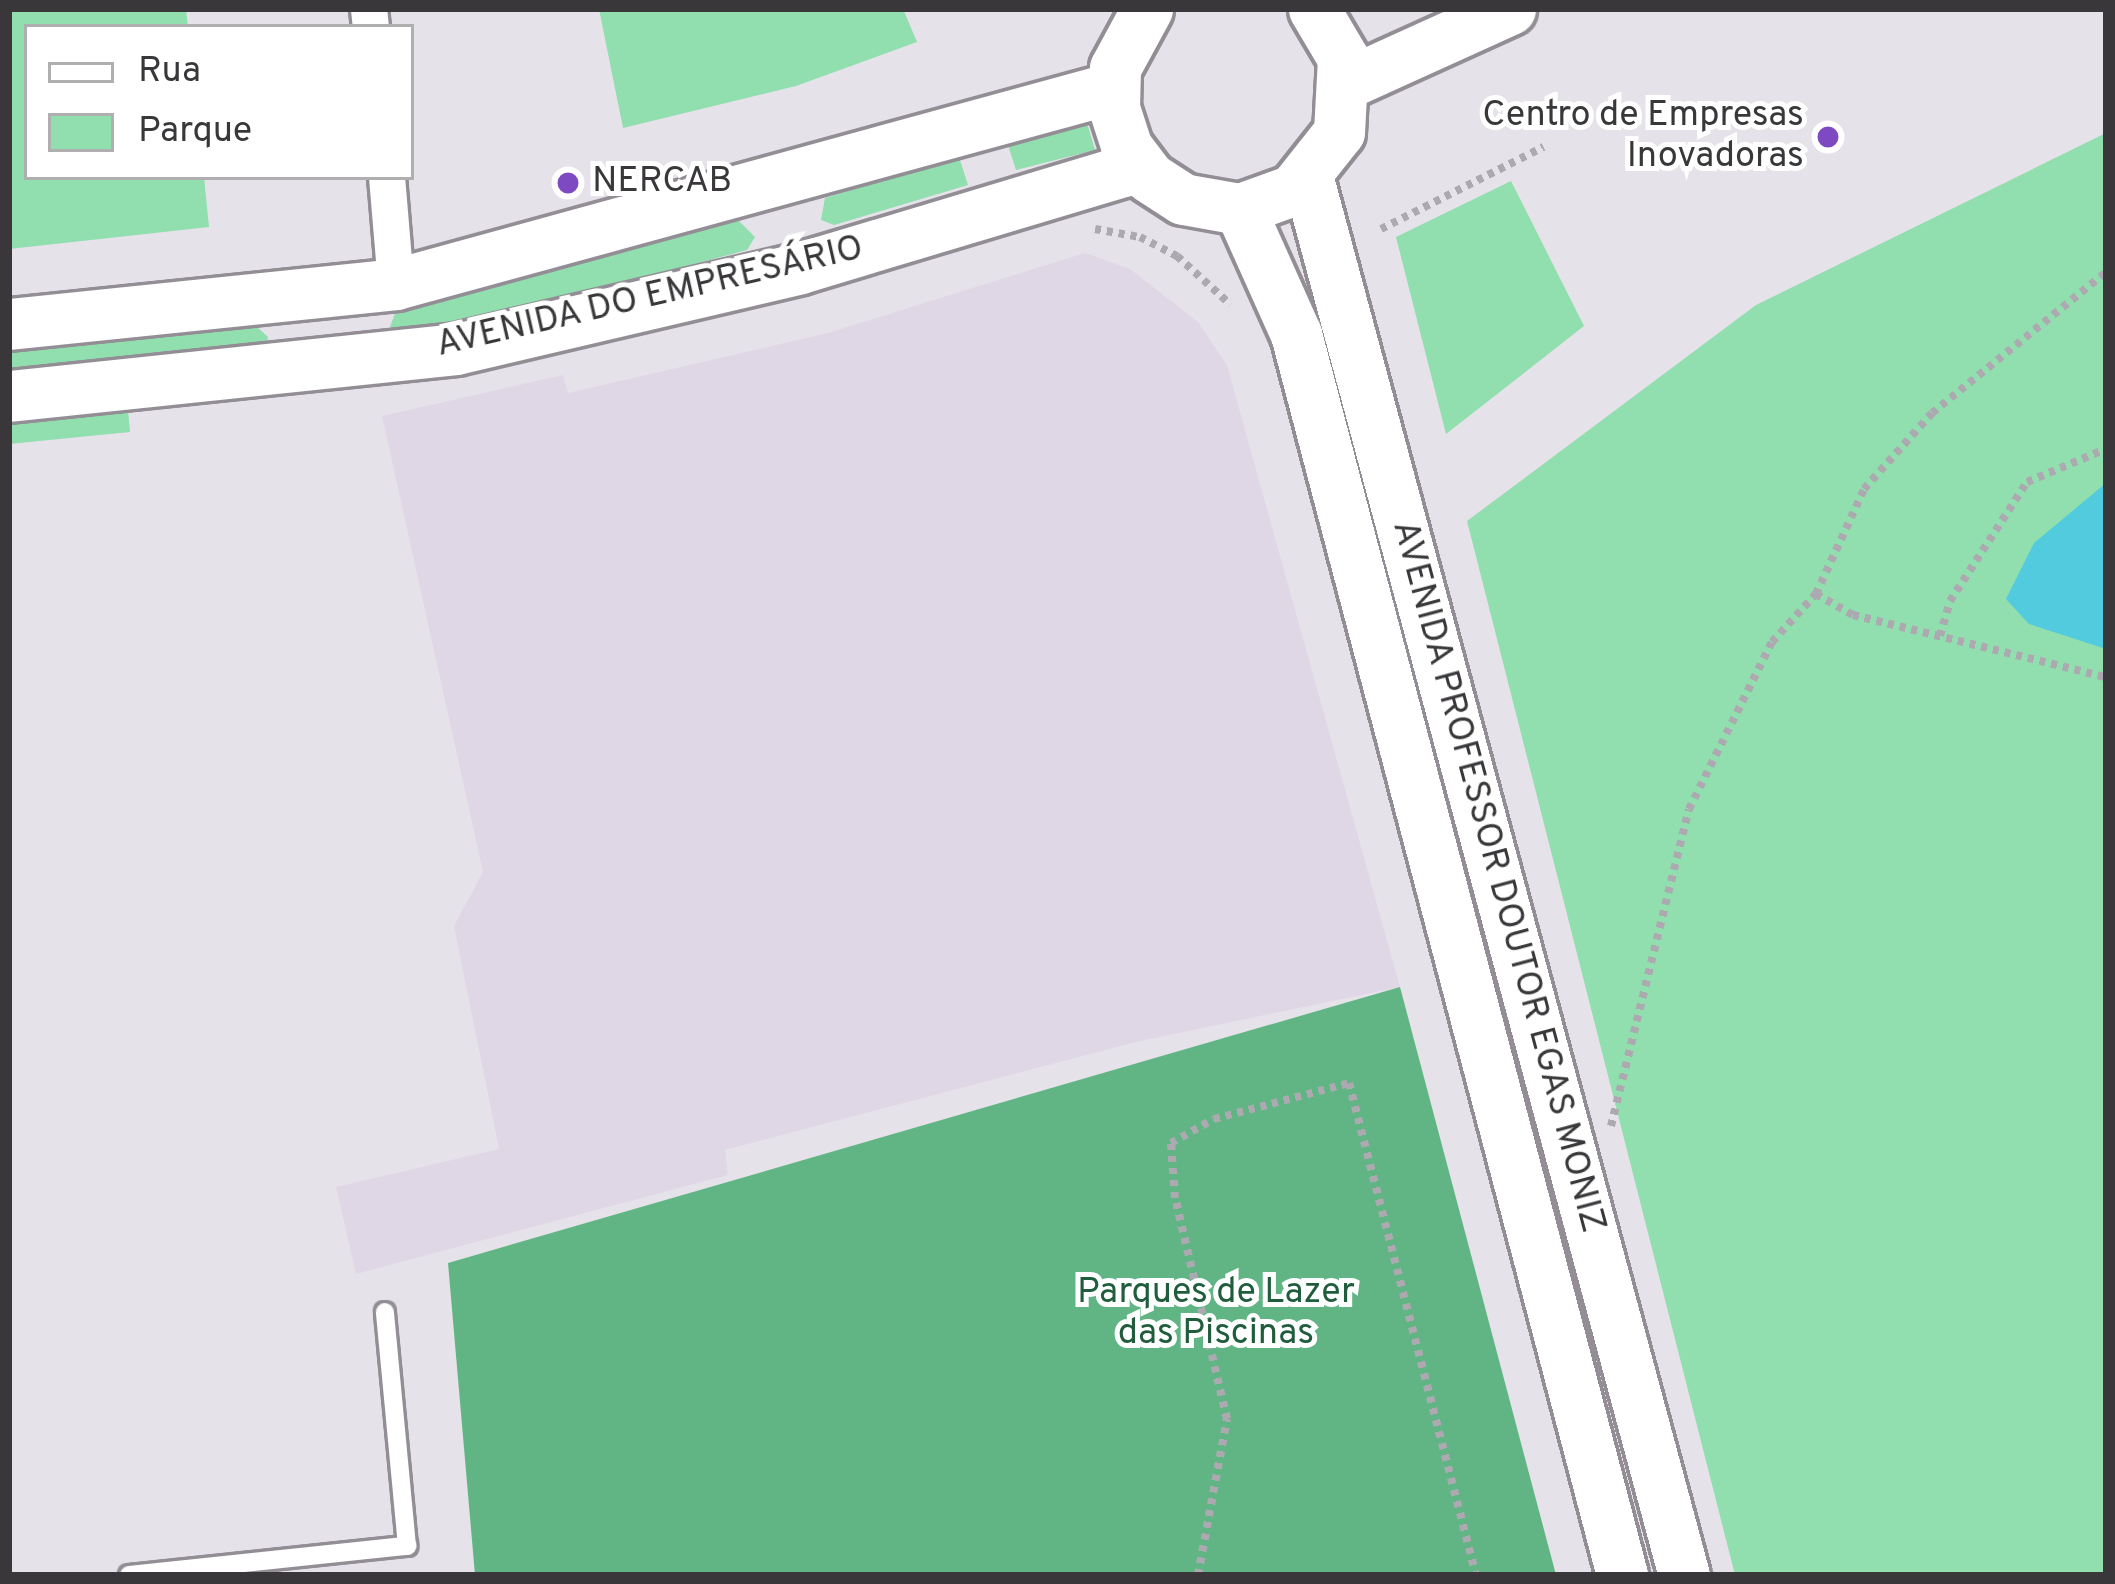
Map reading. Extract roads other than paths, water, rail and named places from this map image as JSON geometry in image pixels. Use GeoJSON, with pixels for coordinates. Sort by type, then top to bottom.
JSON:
{"type":"FeatureCollection","features":[{"type":"Feature","properties":{"kind":"main road"},"geometry":{"type":"LineString","coordinates":[[1141,11],[1112,88],[1139,166],[1183,199],[1240,209],[1308,179],[1340,133],[1347,83],[1343,58],[1316,9]]}},
{"type":"Feature","properties":{"kind":"main road"},"geometry":{"type":"LineString","coordinates":[[1347,83],[1510,9]]}},
{"type":"Feature","properties":{"kind":"main road","name":"AVENIDA DO EMPRESÁRIO"},"geometry":{"type":"LineString","coordinates":[[9,324],[396,284],[1112,88]]}},
{"type":"Feature","properties":{"kind":"main road","name":"AVENIDA DO EMPRESÁRIO"},"geometry":{"type":"LineString","coordinates":[[9,396],[457,349],[800,268],[1139,166]]}},
{"type":"Feature","properties":{"kind":"main road","name":"AVENIDA PROFESSOR DOUTOR EGAS MONIZ"},"geometry":{"type":"LineString","coordinates":[[1308,179],[1684,1575]]}},
{"type":"Feature","properties":{"kind":"main road","name":"AVENIDA PROFESSOR DOUTOR EGAS MONIZ"},"geometry":{"type":"LineString","coordinates":[[1240,209],[1297,334],[1622,1575]]}},
{"type":"Feature","properties":{"kind":"street"},"geometry":{"type":"LineString","coordinates":[[387,180],[396,284]]}},
{"type":"Feature","properties":{"kind":"lane"},"geometry":{"type":"LineString","coordinates":[[129,1575],[407,1546],[386,1312]]}},
{"type":"Feature","properties":{"kind":"water"},"geometry":{"type":"Polygon","coordinates":[[[2106,483],[2106,649],[2029,624],[2006,599],[2034,543],[2106,483]]]}},
{"type":"Feature","properties":{"kind":"place","name":"Centro de Empresas Inovadoras"},"geometry":{"type":"Point","coordinates":[1828,137]}},
{"type":"Feature","properties":{"kind":"place","name":"NERCAB"},"geometry":{"type":"Point","coordinates":[568,183]}},
{"type":"Feature","properties":{"kind":"park label","name":"Parques de Lazer das Piscinas"},"geometry":{"type":"Point","coordinates":[1216,1314]}}]}
